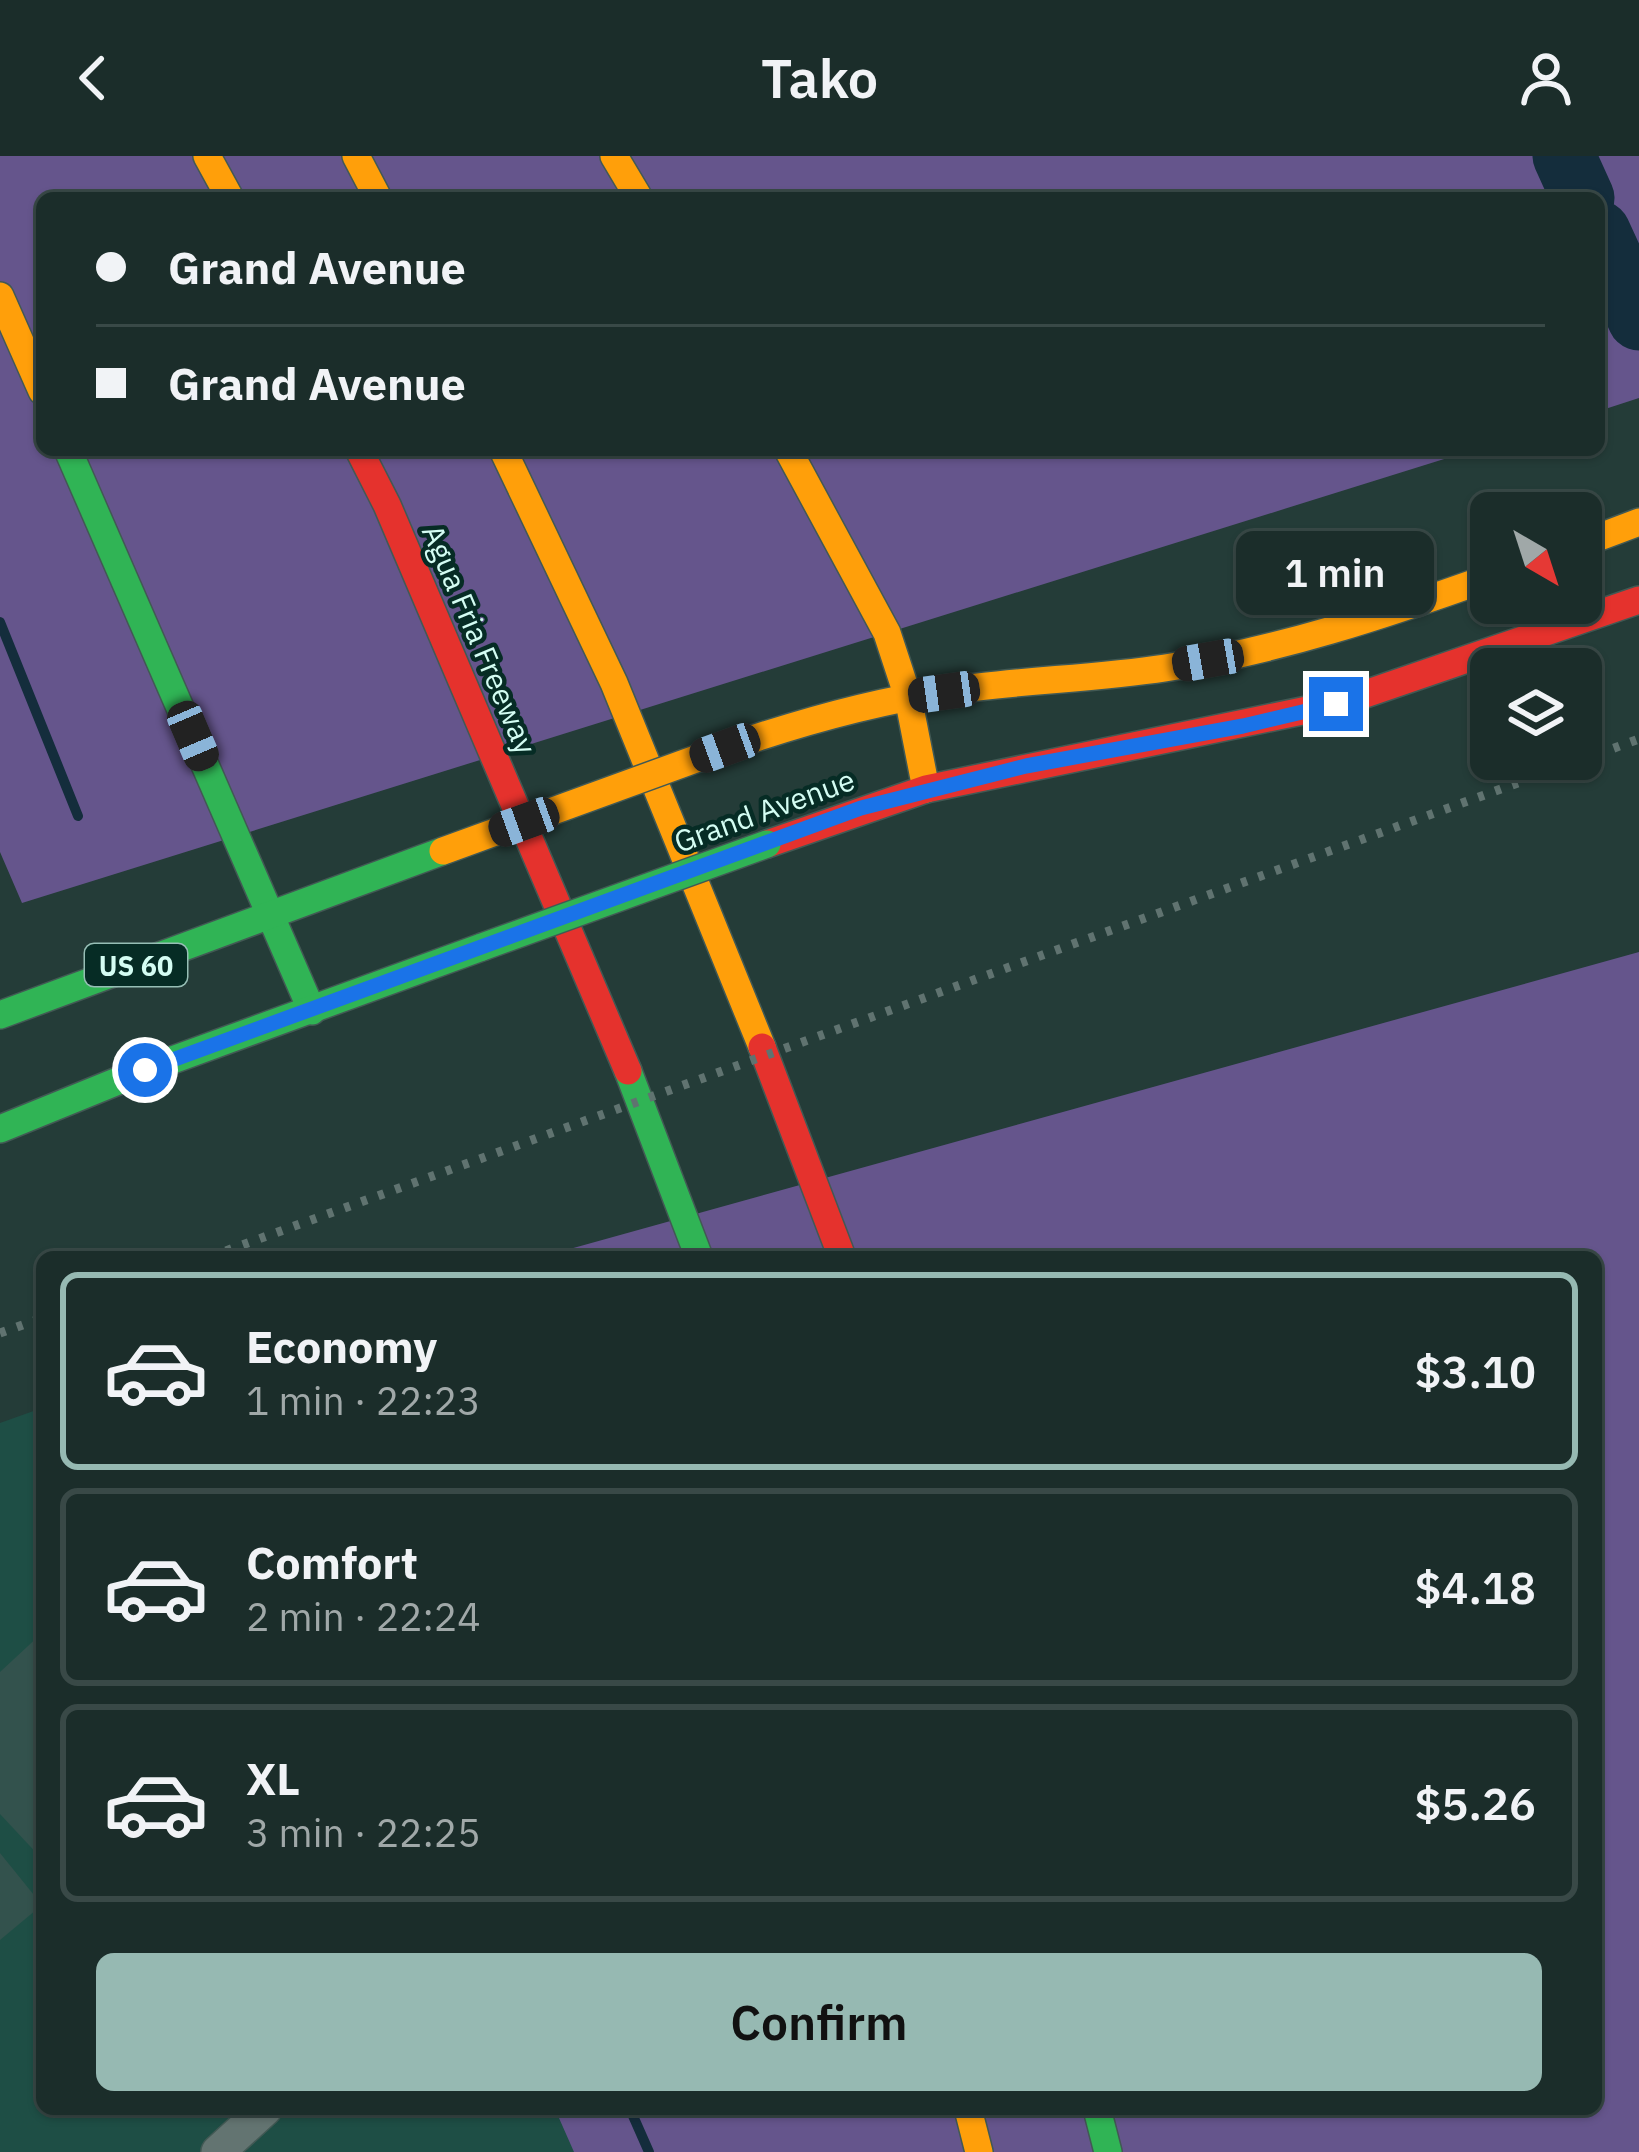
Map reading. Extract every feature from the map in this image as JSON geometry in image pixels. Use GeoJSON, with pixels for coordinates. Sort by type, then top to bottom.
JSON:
{"type":"FeatureCollection","features":[{"type":"Feature","properties":{"kind":"highway"},"geometry":{"type":"LineString","coordinates":[[207,156],[227,192]]}},
{"type":"Feature","properties":{"kind":"highway"},"geometry":{"type":"LineString","coordinates":[[356,156],[375,192]]}},
{"type":"Feature","properties":{"kind":"highway"},"geometry":{"type":"LineString","coordinates":[[614,156],[635,192]]}},
{"type":"Feature","properties":{"kind":"highway"},"geometry":{"type":"LineString","coordinates":[[0,296],[36,377]]}},
{"type":"Feature","properties":{"kind":"highway"},"geometry":{"type":"LineString","coordinates":[[71,456],[312,1011]]}},
{"type":"Feature","properties":{"kind":"highway","name":"Agua Fria Freeway"},"geometry":{"type":"LineString","coordinates":[[362,456],[620,1051],[697,1251]]}},
{"type":"Feature","properties":{"kind":"highway"},"geometry":{"type":"LineString","coordinates":[[506,456],[614,683],[840,1251]]}},
{"type":"Feature","properties":{"kind":"highway"},"geometry":{"type":"LineString","coordinates":[[791,456],[887,633],[908,697],[926,789]]}},
{"type":"Feature","properties":{"kind":"highway"},"geometry":{"type":"LineString","coordinates":[[1602,536],[1639,522]]}},
{"type":"Feature","properties":{"kind":"highway","name":"US 60"},"geometry":{"type":"LineString","coordinates":[[0,1015],[819,715],[908,697],[1208,660],[1370,619],[1470,584]]}},
{"type":"Feature","properties":{"kind":"highway","name":"Grand Avenue"},"geometry":{"type":"LineString","coordinates":[[0,1129],[379,982],[926,789],[1313,709],[1639,600]]}},
{"type":"Feature","properties":{"kind":"highway"},"geometry":{"type":"LineString","coordinates":[[970,2115],[980,2152]]}},
{"type":"Feature","properties":{"kind":"highway"},"geometry":{"type":"LineString","coordinates":[[1099,2115],[1108,2152]]}},
{"type":"Feature","properties":{"kind":"street"},"geometry":{"type":"LineString","coordinates":[[218,2152],[259,2115]]}},
{"type":"Feature","properties":{"kind":"shaded area"},"geometry":{"type":"Polygon","coordinates":[[[0,156],[1639,156],[1639,398],[1605,409],[1605,192],[36,192],[36,456],[1454,456],[22,903],[0,852],[0,156]]]}},
{"type":"Feature","properties":{"kind":"shaded area"},"geometry":{"type":"Polygon","coordinates":[[[1639,952],[1639,2152],[574,2152],[558,2115],[1602,2115],[1602,1251],[563,1251],[1639,952]]]}},
{"type":"Feature","properties":{"kind":"shaded area"},"geometry":{"type":"Polygon","coordinates":[[[36,1410],[36,2115],[560,2115],[575,2152],[0,2152],[0,1423],[36,1410]]]}},
{"type":"Feature","properties":{"kind":"building"},"geometry":{"type":"Polygon","coordinates":[[[36,1639],[36,1853],[0,1814],[0,1672],[36,1639]]]}},
{"type":"Feature","properties":{"kind":"building"},"geometry":{"type":"Polygon","coordinates":[[[0,1853],[36,1898],[36,1910],[0,1940],[0,1853]]]}},
{"type":"Feature","properties":{"kind":"waterway"},"geometry":{"type":"LineString","coordinates":[[1564,156],[1580,192]]}},
{"type":"Feature","properties":{"kind":"waterway"},"geometry":{"type":"LineString","coordinates":[[1605,245],[1639,319]]}},
{"type":"Feature","properties":{"kind":"waterway"},"geometry":{"type":"LineString","coordinates":[[0,622],[78,816]]}},
{"type":"Feature","properties":{"kind":"waterway"},"geometry":{"type":"LineString","coordinates":[[633,2115],[649,2152]]}},
{"type":"Feature","properties":{"kind":"railway"},"geometry":{"type":"LineString","coordinates":[[226,1251],[1639,739]]}},
{"type":"Feature","properties":{"kind":"railway"},"geometry":{"type":"LineString","coordinates":[[0,1333],[36,1320]]}},
{"type":"Feature","properties":{"kind":"traffic: fast"},"geometry":{"type":"LineString","coordinates":[[71,456],[312,1011]]}},
{"type":"Feature","properties":{"kind":"traffic: fast"},"geometry":{"type":"LineString","coordinates":[[482,947],[767,844]]}},
{"type":"Feature","properties":{"kind":"traffic: fast"},"geometry":{"type":"LineString","coordinates":[[0,1015],[443,851]]}},
{"type":"Feature","properties":{"kind":"traffic: fast"},"geometry":{"type":"LineString","coordinates":[[0,1129],[145,1070],[482,947]]}},
{"type":"Feature","properties":{"kind":"traffic: fast"},"geometry":{"type":"LineString","coordinates":[[628,1071],[697,1251]]}},
{"type":"Feature","properties":{"kind":"traffic: fast"},"geometry":{"type":"LineString","coordinates":[[1099,2115],[1108,2152]]}},
{"type":"Feature","properties":{"kind":"traffic: slow"},"geometry":{"type":"LineString","coordinates":[[207,156],[227,192]]}},
{"type":"Feature","properties":{"kind":"traffic: slow"},"geometry":{"type":"LineString","coordinates":[[356,156],[375,192]]}},
{"type":"Feature","properties":{"kind":"traffic: slow"},"geometry":{"type":"LineString","coordinates":[[614,156],[635,192]]}},
{"type":"Feature","properties":{"kind":"traffic: slow"},"geometry":{"type":"LineString","coordinates":[[0,296],[36,377]]}},
{"type":"Feature","properties":{"kind":"traffic: slow"},"geometry":{"type":"LineString","coordinates":[[506,456],[614,683],[762,1047]]}},
{"type":"Feature","properties":{"kind":"traffic: slow"},"geometry":{"type":"LineString","coordinates":[[791,456],[887,633],[908,697],[926,789]]}},
{"type":"Feature","properties":{"kind":"traffic: slow"},"geometry":{"type":"LineString","coordinates":[[1602,536],[1639,522]]}},
{"type":"Feature","properties":{"kind":"traffic: slow"},"geometry":{"type":"LineString","coordinates":[[726,748],[835,714],[919,696],[1138,672],[1248,652],[1470,584]]}},
{"type":"Feature","properties":{"kind":"traffic: slow"},"geometry":{"type":"LineString","coordinates":[[443,851],[726,748]]}},
{"type":"Feature","properties":{"kind":"traffic: slow"},"geometry":{"type":"LineString","coordinates":[[970,2115],[979,2152]]}},
{"type":"Feature","properties":{"kind":"traffic: jam"},"geometry":{"type":"LineString","coordinates":[[362,456],[628,1071]]}},
{"type":"Feature","properties":{"kind":"traffic: jam"},"geometry":{"type":"LineString","coordinates":[[767,844],[926,789],[1336,704],[1639,600]]}},
{"type":"Feature","properties":{"kind":"traffic: jam"},"geometry":{"type":"LineString","coordinates":[[762,1047],[840,1251]]}},
{"type":"Feature","properties":{"kind":"route"},"geometry":{"type":"LineString","coordinates":[[145,1070],[861,808],[1026,766],[1336,704]]}}]}
